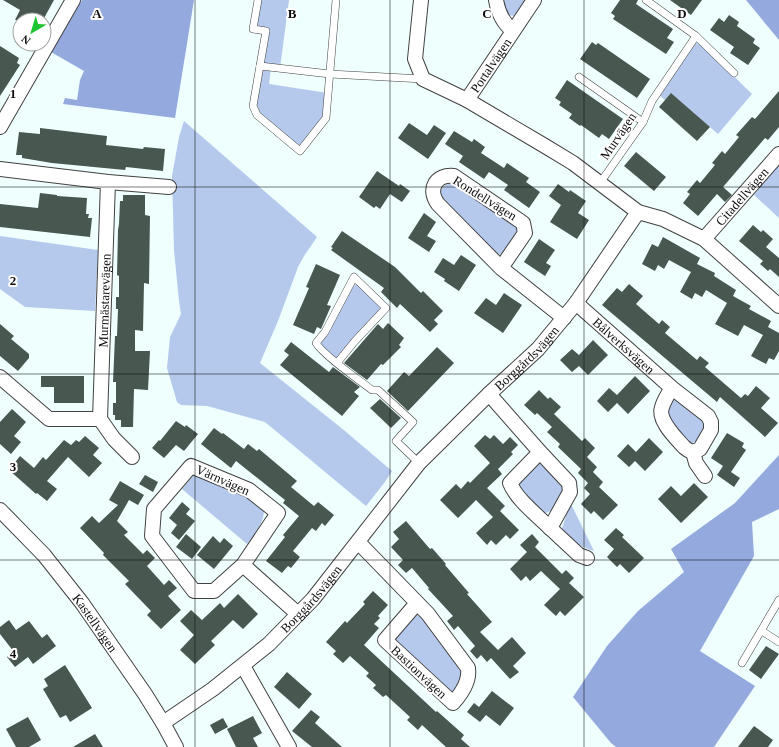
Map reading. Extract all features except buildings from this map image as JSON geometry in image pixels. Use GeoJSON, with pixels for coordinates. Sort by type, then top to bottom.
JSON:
{"type":"FeatureCollection","features":[{"type":"Feature","properties":{"kind":"street"},"geometry":{"type":"LineString","coordinates":[[0,127],[73,0]]}},
{"type":"Feature","properties":{"kind":"street"},"geometry":{"type":"LineString","coordinates":[[421,0],[415,59],[423,79],[467,100],[573,163],[638,212],[663,219],[704,239],[779,306]]}},
{"type":"Feature","properties":{"kind":"street","name":"Portalvägen"},"geometry":{"type":"LineString","coordinates":[[496,0],[504,22],[512,31]]}},
{"type":"Feature","properties":{"kind":"street","name":"Portalvägen"},"geometry":{"type":"LineString","coordinates":[[467,100],[534,0]]}},
{"type":"Feature","properties":{"kind":"street","name":"Citadellvägen"},"geometry":{"type":"LineString","coordinates":[[704,239],[779,154]]}},
{"type":"Feature","properties":{"kind":"street"},"geometry":{"type":"LineString","coordinates":[[0,169],[108,182],[169,187]]}},
{"type":"Feature","properties":{"kind":"street","name":"Rondellvägen"},"geometry":{"type":"LineString","coordinates":[[501,268],[525,233],[523,223],[454,176],[446,175],[438,180],[434,186],[432,194],[438,204],[501,268],[564,318]]}},
{"type":"Feature","properties":{"kind":"street","name":"Murmästarevägen"},"geometry":{"type":"LineString","coordinates":[[100,419],[108,182]]}},
{"type":"Feature","properties":{"kind":"street","name":"Borggårdsvägen"},"geometry":{"type":"LineString","coordinates":[[163,723],[213,689],[243,666],[269,644],[298,614],[322,588],[419,463],[489,394],[538,349],[576,303],[638,212]]}},
{"type":"Feature","properties":{"kind":"street","name":"Bålverksvägen"},"geometry":{"type":"LineString","coordinates":[[576,303],[672,388],[708,416],[711,422],[711,430],[700,449],[693,452]]}},
{"type":"Feature","properties":{"kind":"street"},"geometry":{"type":"LineString","coordinates":[[0,377],[49,419],[100,419],[114,439],[132,457]]}},
{"type":"Feature","properties":{"kind":"street"},"geometry":{"type":"LineString","coordinates":[[672,388],[661,408],[661,414],[664,422],[684,447],[693,452],[696,463],[705,476]]}},
{"type":"Feature","properties":{"kind":"street"},"geometry":{"type":"LineString","coordinates":[[489,394],[569,483],[570,492],[550,528]]}},
{"type":"Feature","properties":{"kind":"street"},"geometry":{"type":"LineString","coordinates":[[540,452],[510,483],[512,489],[579,555],[587,558]]}},
{"type":"Feature","properties":{"kind":"street","name":"Värnvägen"},"geometry":{"type":"LineString","coordinates":[[191,466],[249,490],[278,513],[243,565],[214,591],[194,591],[152,536],[154,509],[191,466]]}},
{"type":"Feature","properties":{"kind":"street","name":"Kastellvägen"},"geometry":{"type":"LineString","coordinates":[[0,510],[44,555],[82,603],[145,694],[176,747]]}},
{"type":"Feature","properties":{"kind":"street","name":"Bastionvägen"},"geometry":{"type":"LineString","coordinates":[[358,542],[428,614],[468,668],[469,675],[467,681],[461,694],[453,703],[385,640],[417,603]]}},
{"type":"Feature","properties":{"kind":"street"},"geometry":{"type":"LineString","coordinates":[[243,565],[298,614]]}},
{"type":"Feature","properties":{"kind":"street"},"geometry":{"type":"LineString","coordinates":[[243,666],[289,747]]}},
{"type":"Feature","properties":{"kind":"lane"},"geometry":{"type":"LineString","coordinates":[[258,0],[253,29],[266,31],[253,106],[256,115],[300,152],[326,118],[336,0]]}},
{"type":"Feature","properties":{"kind":"lane"},"geometry":{"type":"LineString","coordinates":[[646,0],[696,36],[734,73]]}},
{"type":"Feature","properties":{"kind":"lane","name":"Murvägen"},"geometry":{"type":"LineString","coordinates":[[600,183],[643,122],[652,102],[696,36]]}},
{"type":"Feature","properties":{"kind":"lane"},"geometry":{"type":"LineString","coordinates":[[260,66],[330,74],[423,79]]}},
{"type":"Feature","properties":{"kind":"lane"},"geometry":{"type":"LineString","coordinates":[[579,77],[643,122]]}},
{"type":"Feature","properties":{"kind":"lane"},"geometry":{"type":"LineString","coordinates":[[337,363],[386,308],[354,278],[325,332],[316,343],[319,348],[337,363],[372,390],[378,390],[413,422],[396,442],[419,463]]}},
{"type":"Feature","properties":{"kind":"lane"},"geometry":{"type":"LineString","coordinates":[[742,663],[779,600]]}},
{"type":"Feature","properties":{"kind":"lane"},"geometry":{"type":"LineString","coordinates":[[762,631],[779,642]]}},
{"type":"Feature","properties":{"kind":"shaded area"},"geometry":{"type":"Polygon","coordinates":[[[82,0],[194,0],[175,118],[63,104],[65,98],[77,100],[80,80],[84,71],[51,52],[82,0]]]}},
{"type":"Feature","properties":{"kind":"shaded area"},"geometry":{"type":"Polygon","coordinates":[[[258,0],[289,0],[280,68],[271,68],[269,84],[328,93],[326,118],[300,151],[257,115],[253,106],[266,31],[253,29],[258,0]]]}},
{"type":"Feature","properties":{"kind":"shaded area"},"geometry":{"type":"Polygon","coordinates":[[[501,0],[528,0],[515,16],[511,16],[508,15],[503,9],[501,0]]]}},
{"type":"Feature","properties":{"kind":"shaded area"},"geometry":{"type":"Polygon","coordinates":[[[746,0],[779,0],[779,40],[746,0]]]}},
{"type":"Feature","properties":{"kind":"shaded area"},"geometry":{"type":"Polygon","coordinates":[[[694,43],[701,44],[752,94],[718,134],[672,94],[665,100],[659,95],[694,43]]]}},
{"type":"Feature","properties":{"kind":"shaded area"},"geometry":{"type":"Polygon","coordinates":[[[184,121],[317,237],[298,267],[278,321],[260,363],[392,471],[366,506],[265,422],[207,406],[181,405],[177,402],[167,368],[170,337],[181,314],[174,250],[172,176],[179,137],[184,121]]]}},
{"type":"Feature","properties":{"kind":"shaded area"},"geometry":{"type":"Polygon","coordinates":[[[779,164],[779,218],[754,195],[779,164]]]}},
{"type":"Feature","properties":{"kind":"shaded area"},"geometry":{"type":"Polygon","coordinates":[[[453,183],[516,224],[516,236],[504,254],[495,255],[441,199],[439,195],[442,188],[447,184],[453,183]]]}},
{"type":"Feature","properties":{"kind":"shaded area"},"geometry":{"type":"Polygon","coordinates":[[[0,236],[98,250],[95,311],[25,307],[0,289],[0,236]]]}},
{"type":"Feature","properties":{"kind":"shaded area"},"geometry":{"type":"Polygon","coordinates":[[[357,284],[382,309],[338,361],[321,348],[321,340],[329,333],[350,286],[357,284]]]}},
{"type":"Feature","properties":{"kind":"shaded area"},"geometry":{"type":"Polygon","coordinates":[[[672,400],[678,400],[704,421],[702,434],[695,442],[692,443],[686,440],[666,415],[668,405],[672,400]]]}},
{"type":"Feature","properties":{"kind":"shaded area"},"geometry":{"type":"Polygon","coordinates":[[[779,455],[779,509],[752,522],[754,556],[700,651],[755,686],[714,747],[616,747],[573,697],[607,646],[638,611],[684,572],[671,549],[735,503],[779,455]]]}},
{"type":"Feature","properties":{"kind":"shaded area"},"geometry":{"type":"Polygon","coordinates":[[[541,462],[563,487],[562,492],[552,510],[546,513],[541,511],[519,487],[519,481],[534,466],[541,462]]]}},
{"type":"Feature","properties":{"kind":"shaded area"},"geometry":{"type":"Polygon","coordinates":[[[193,476],[201,476],[250,498],[264,508],[261,523],[247,544],[182,489],[193,476]]]}},
{"type":"Feature","properties":{"kind":"shaded area"},"geometry":{"type":"Polygon","coordinates":[[[570,502],[594,551],[572,540],[562,529],[570,502]]]}},
{"type":"Feature","properties":{"kind":"shaded area"},"geometry":{"type":"Polygon","coordinates":[[[417,615],[423,617],[462,670],[460,682],[453,692],[447,691],[394,642],[396,634],[412,616],[417,615]]]}}]}
